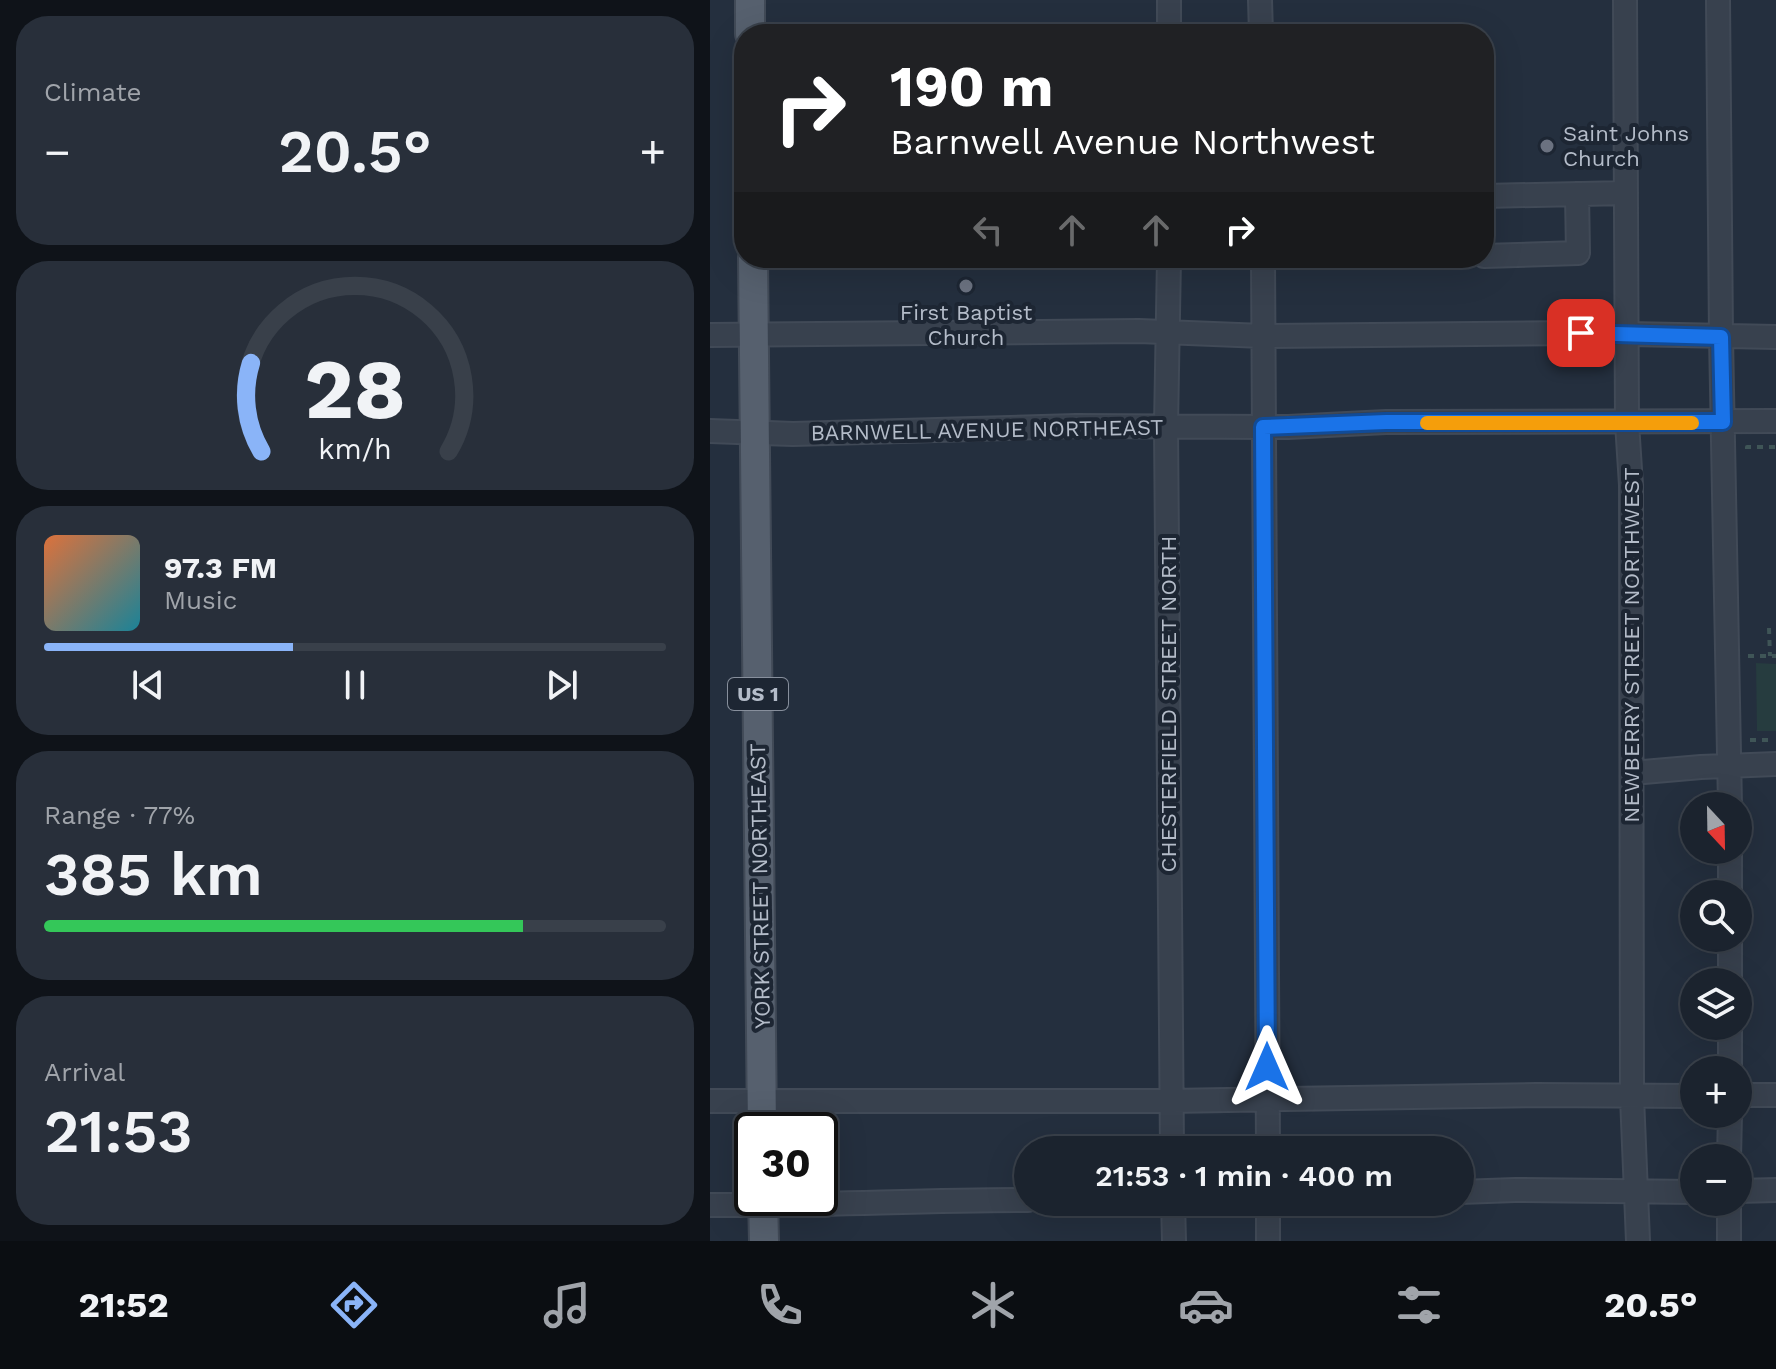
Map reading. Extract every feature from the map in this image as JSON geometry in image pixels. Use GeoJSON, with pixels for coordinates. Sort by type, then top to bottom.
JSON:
{"type":"FeatureCollection","features":[{"type":"Feature","properties":{"kind":"main road"},"geometry":{"type":"LineString","coordinates":[[750,0],[750,24]]}},
{"type":"Feature","properties":{"kind":"main road","name":"YORK STREET NORTHEAST"},"geometry":{"type":"LineString","coordinates":[[753,268],[762,1112]]}},
{"type":"Feature","properties":{"kind":"main road"},"geometry":{"type":"LineString","coordinates":[[763,1216],[764,1241]]}},
{"type":"Feature","properties":{"kind":"street"},"geometry":{"type":"LineString","coordinates":[[1169,0],[1169,24]]}},
{"type":"Feature","properties":{"kind":"street"},"geometry":{"type":"LineString","coordinates":[[1260,0],[1261,24]]}},
{"type":"Feature","properties":{"kind":"street","name":"NEWBERRY STREET NORTHWEST"},"geometry":{"type":"LineString","coordinates":[[1625,0],[1627,423],[1631,485],[1632,1097],[1638,1241]]}},
{"type":"Feature","properties":{"kind":"street"},"geometry":{"type":"LineString","coordinates":[[1718,0],[1730,792]]}},
{"type":"Feature","properties":{"kind":"street"},"geometry":{"type":"LineString","coordinates":[[1494,196],[1626,193]]}},
{"type":"Feature","properties":{"kind":"street"},"geometry":{"type":"LineString","coordinates":[[1494,256],[1578,253],[1577,194]]}},
{"type":"Feature","properties":{"kind":"street","name":"CHESTERFIELD STREET NORTH"},"geometry":{"type":"LineString","coordinates":[[1169,268],[1166,426],[1171,1136]]}},
{"type":"Feature","properties":{"kind":"street"},"geometry":{"type":"LineString","coordinates":[[1263,268],[1268,1136]]}},
{"type":"Feature","properties":{"kind":"street"},"geometry":{"type":"LineString","coordinates":[[710,335],[1168,332],[1263,336],[1627,334],[1776,337]]}},
{"type":"Feature","properties":{"kind":"street","name":"BARNWELL AVENUE NORTHEAST"},"geometry":{"type":"LineString","coordinates":[[710,431],[793,434],[1076,426],[1776,421]]}},
{"type":"Feature","properties":{"kind":"street"},"geometry":{"type":"LineString","coordinates":[[1632,773],[1776,764]]}},
{"type":"Feature","properties":{"kind":"street"},"geometry":{"type":"LineString","coordinates":[[1752,1095],[1776,1095]]}},
{"type":"Feature","properties":{"kind":"street"},"geometry":{"type":"LineString","coordinates":[[710,1101],[1680,1096]]}},
{"type":"Feature","properties":{"kind":"street"},"geometry":{"type":"LineString","coordinates":[[1752,1191],[1776,1190]]}},
{"type":"Feature","properties":{"kind":"street"},"geometry":{"type":"LineString","coordinates":[[1474,1191],[1680,1192]]}},
{"type":"Feature","properties":{"kind":"street"},"geometry":{"type":"LineString","coordinates":[[838,1201],[1014,1200]]}},
{"type":"Feature","properties":{"kind":"street"},"geometry":{"type":"LineString","coordinates":[[710,1205],[734,1204]]}},
{"type":"Feature","properties":{"kind":"street"},"geometry":{"type":"LineString","coordinates":[[1173,1216],[1174,1241]]}},
{"type":"Feature","properties":{"kind":"street"},"geometry":{"type":"LineString","coordinates":[[1268,1216],[1268,1241]]}},
{"type":"Feature","properties":{"kind":"street"},"geometry":{"type":"LineString","coordinates":[[1729,1216],[1729,1241]]}},
{"type":"Feature","properties":{"kind":"path"},"geometry":{"type":"LineString","coordinates":[[1747,447],[1776,447]]}},
{"type":"Feature","properties":{"kind":"path"},"geometry":{"type":"LineString","coordinates":[[1748,656],[1773,656],[1769,628]]}},
{"type":"Feature","properties":{"kind":"path"},"geometry":{"type":"LineString","coordinates":[[1748,740],[1776,740]]}},
{"type":"Feature","properties":{"kind":"green space"},"geometry":{"type":"Polygon","coordinates":[[[1756,663],[1776,664],[1776,731],[1757,731],[1756,663]]]}},
{"type":"Feature","properties":{"kind":"slow traffic"},"geometry":{"type":"LineString","coordinates":[[1427,423],[1692,423]]}},
{"type":"Feature","properties":{"kind":"place","name":"Saint Johns Church"},"geometry":{"type":"Point","coordinates":[1547,146]}},
{"type":"Feature","properties":{"kind":"place","name":"First Baptist Church"},"geometry":{"type":"Point","coordinates":[966,286]}},
{"type":"Feature","properties":{"kind":"route"},"geometry":{"type":"LineString","coordinates":[[1267,1067],[1263,427],[1386,422],[1723,422],[1721,337],[1581,333]]}}]}
